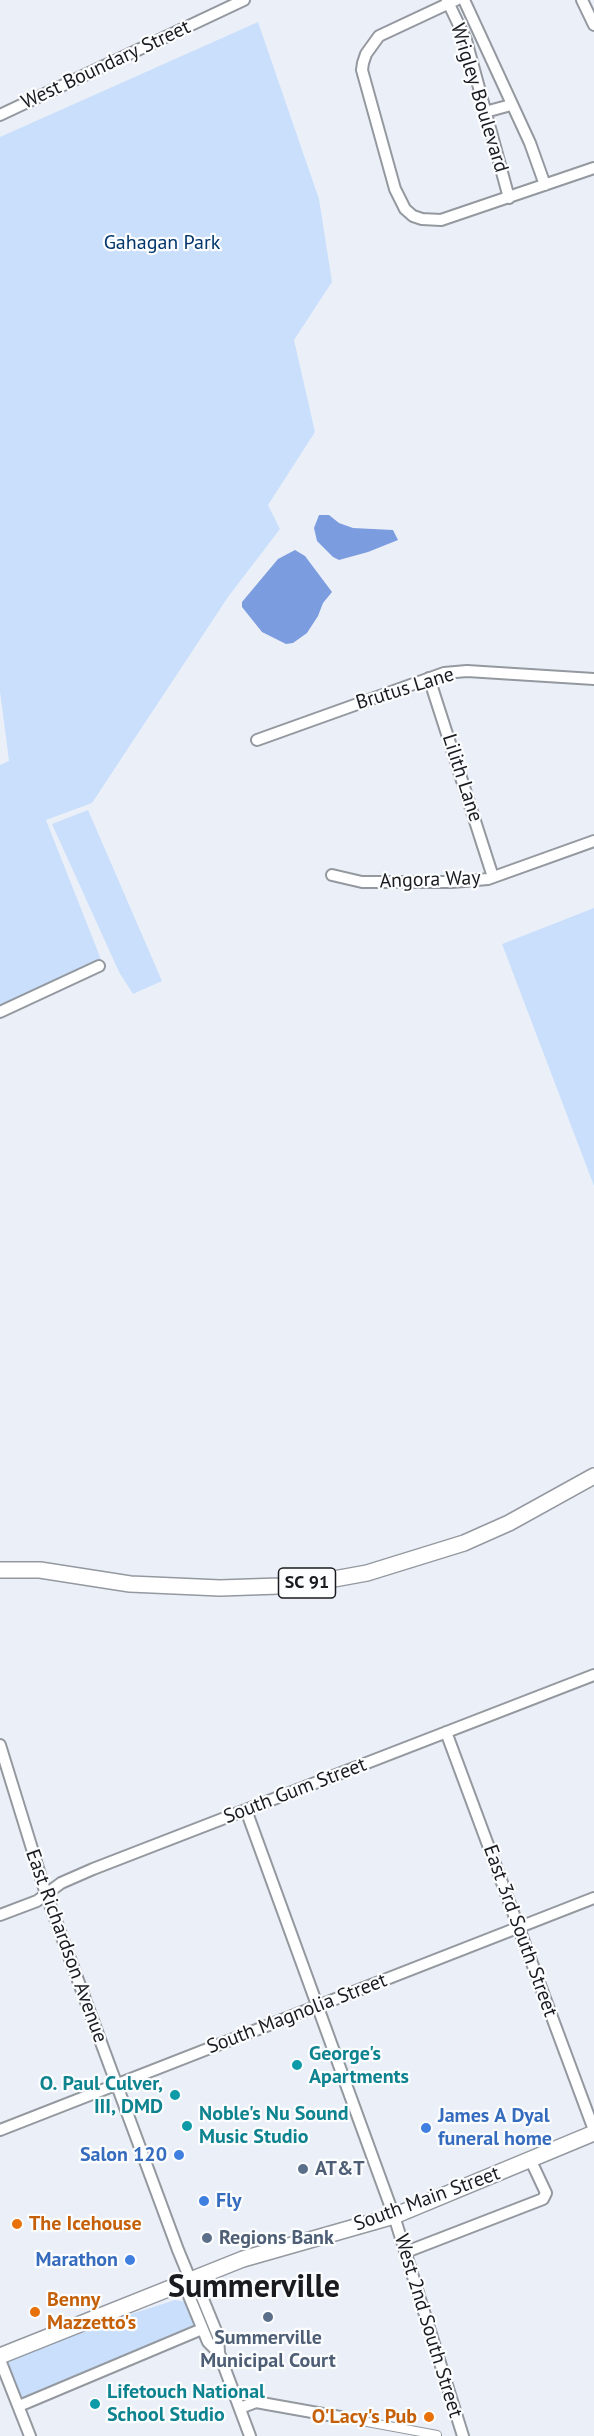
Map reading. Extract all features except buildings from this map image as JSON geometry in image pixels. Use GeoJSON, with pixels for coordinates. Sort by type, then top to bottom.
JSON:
{"type":"FeatureCollection","features":[{"type":"Feature","properties":{"kind":"main road","name":"SC 91"},"geometry":{"type":"LineString","coordinates":[[0,1570],[40,1570],[130,1584],[219,1588],[279,1586],[334,1579],[416,1560],[464,1543],[508,1523],[594,1476]]}},
{"type":"Feature","properties":{"kind":"main road","name":"South Main Street"},"geometry":{"type":"LineString","coordinates":[[0,2358],[190,2279],[266,2251],[394,2216],[531,2161],[594,2131]]}},
{"type":"Feature","properties":{"kind":"street","name":"West Boundary Street"},"geometry":{"type":"LineString","coordinates":[[0,115],[244,0]]}},
{"type":"Feature","properties":{"kind":"street","name":"Wrigley Boulevard"},"geometry":{"type":"LineString","coordinates":[[464,0],[530,143],[546,185]]}},
{"type":"Feature","properties":{"kind":"street"},"geometry":{"type":"LineString","coordinates":[[582,0],[594,25]]}},
{"type":"Feature","properties":{"kind":"street","name":"Wrigley Boulevard"},"geometry":{"type":"LineString","coordinates":[[451,1],[466,40],[509,198]]}},
{"type":"Feature","properties":{"kind":"street"},"geometry":{"type":"LineString","coordinates":[[451,1],[379,36],[366,54],[362,70],[395,189],[405,209],[413,216],[441,220],[594,168]]}},
{"type":"Feature","properties":{"kind":"street"},"geometry":{"type":"LineString","coordinates":[[485,112],[511,105]]}},
{"type":"Feature","properties":{"kind":"street","name":"Brutus Lane"},"geometry":{"type":"LineString","coordinates":[[257,740],[444,673],[467,671],[594,679]]}},
{"type":"Feature","properties":{"kind":"street","name":"Lilith Lane"},"geometry":{"type":"LineString","coordinates":[[429,678],[494,877]]}},
{"type":"Feature","properties":{"kind":"street","name":"Angora Way"},"geometry":{"type":"LineString","coordinates":[[332,875],[362,882],[452,882],[494,877],[594,841]]}},
{"type":"Feature","properties":{"kind":"street"},"geometry":{"type":"LineString","coordinates":[[0,1012],[99,966]]}},
{"type":"Feature","properties":{"kind":"street","name":"South Gum Street"},"geometry":{"type":"LineString","coordinates":[[0,1915],[37,1901],[61,1883],[93,1869],[594,1675]]}},
{"type":"Feature","properties":{"kind":"street","name":"East 3rd South Street"},"geometry":{"type":"LineString","coordinates":[[446,1732],[594,2131]]}},
{"type":"Feature","properties":{"kind":"street","name":"East Richardson Avenue"},"geometry":{"type":"LineString","coordinates":[[0,1745],[46,1894],[190,2279]]}},
{"type":"Feature","properties":{"kind":"street","name":"West 2nd South Street"},"geometry":{"type":"LineString","coordinates":[[246,1810],[394,2216],[463,2436]]}},
{"type":"Feature","properties":{"kind":"street","name":"South Magnolia Street"},"geometry":{"type":"LineString","coordinates":[[0,2130],[594,1898]]}},
{"type":"Feature","properties":{"kind":"street"},"geometry":{"type":"LineString","coordinates":[[406,2252],[543,2199],[546,2193],[531,2161]]}},
{"type":"Feature","properties":{"kind":"street"},"geometry":{"type":"LineString","coordinates":[[190,2279],[189,2296],[208,2342],[219,2353]]}},
{"type":"Feature","properties":{"kind":"street"},"geometry":{"type":"LineString","coordinates":[[190,2279],[200,2292],[218,2336],[219,2353],[250,2436]]}},
{"type":"Feature","properties":{"kind":"street"},"geometry":{"type":"LineString","coordinates":[[19,2406],[202,2329]]}},
{"type":"Feature","properties":{"kind":"street"},"geometry":{"type":"LineString","coordinates":[[0,2358],[30,2436]]}},
{"type":"Feature","properties":{"kind":"street"},"geometry":{"type":"LineString","coordinates":[[240,2408],[256,2402],[437,2435]]}},
{"type":"Feature","properties":{"kind":"green space","name":"Gahagan Park"},"geometry":{"type":"Polygon","coordinates":[[[258,22],[319,199],[332,282],[294,340],[315,432],[268,505],[280,529],[228,597],[92,803],[46,820],[104,967],[0,1011],[0,765],[9,761],[0,691],[0,137],[258,22]]]}},
{"type":"Feature","properties":{"kind":"green space"},"geometry":{"type":"Polygon","coordinates":[[[88,810],[162,981],[133,994],[119,972],[52,824],[88,810]]]}},
{"type":"Feature","properties":{"kind":"green space"},"geometry":{"type":"Polygon","coordinates":[[[594,908],[594,1186],[502,944],[594,908]]]}},
{"type":"Feature","properties":{"kind":"green space"},"geometry":{"type":"Polygon","coordinates":[[[175,2300],[186,2302],[195,2327],[19,2406],[0,2356],[175,2300]]]}},
{"type":"Feature","properties":{"kind":"water"},"geometry":{"type":"Polygon","coordinates":[[[319,515],[329,515],[339,523],[353,528],[393,530],[398,540],[339,560],[317,541],[314,528],[319,515]]]}},
{"type":"Feature","properties":{"kind":"water"},"geometry":{"type":"Polygon","coordinates":[[[295,550],[305,556],[332,592],[323,603],[307,633],[293,643],[286,644],[262,632],[242,607],[242,602],[278,559],[295,550]]]}},
{"type":"Feature","properties":{"kind":"place","name":"George's Apartments"},"geometry":{"type":"Point","coordinates":[297,2065]}},
{"type":"Feature","properties":{"kind":"place","name":"O. Paul Culver, III, DMD"},"geometry":{"type":"Point","coordinates":[175,2095]}},
{"type":"Feature","properties":{"kind":"place","name":"Noble's Nu Sound Music Studio"},"geometry":{"type":"Point","coordinates":[187,2126]}},
{"type":"Feature","properties":{"kind":"place","name":"James A Dyal funeral home"},"geometry":{"type":"Point","coordinates":[426,2128]}},
{"type":"Feature","properties":{"kind":"place","name":"Salon 120"},"geometry":{"type":"Point","coordinates":[179,2155]}},
{"type":"Feature","properties":{"kind":"place","name":"AT&T"},"geometry":{"type":"Point","coordinates":[303,2169]}},
{"type":"Feature","properties":{"kind":"place","name":"Fly"},"geometry":{"type":"Point","coordinates":[204,2201]}},
{"type":"Feature","properties":{"kind":"place","name":"The Icehouse"},"geometry":{"type":"Point","coordinates":[17,2224]}},
{"type":"Feature","properties":{"kind":"place","name":"Regions Bank"},"geometry":{"type":"Point","coordinates":[207,2238]}},
{"type":"Feature","properties":{"kind":"place","name":"Marathon"},"geometry":{"type":"Point","coordinates":[130,2260]}},
{"type":"Feature","properties":{"kind":"place","name":"Benny Mazzetto's"},"geometry":{"type":"Point","coordinates":[35,2312]}},
{"type":"Feature","properties":{"kind":"place","name":"Summerville Municipal Court"},"geometry":{"type":"Point","coordinates":[268,2317]}},
{"type":"Feature","properties":{"kind":"place","name":"Lifetouch National School Studio"},"geometry":{"type":"Point","coordinates":[95,2404]}},
{"type":"Feature","properties":{"kind":"place","name":"O'Lacy's Pub"},"geometry":{"type":"Point","coordinates":[429,2417]}},
{"type":"Feature","properties":{"kind":"district","name":"Summerville"},"geometry":{"type":"Point","coordinates":[254,2288]}}]}
